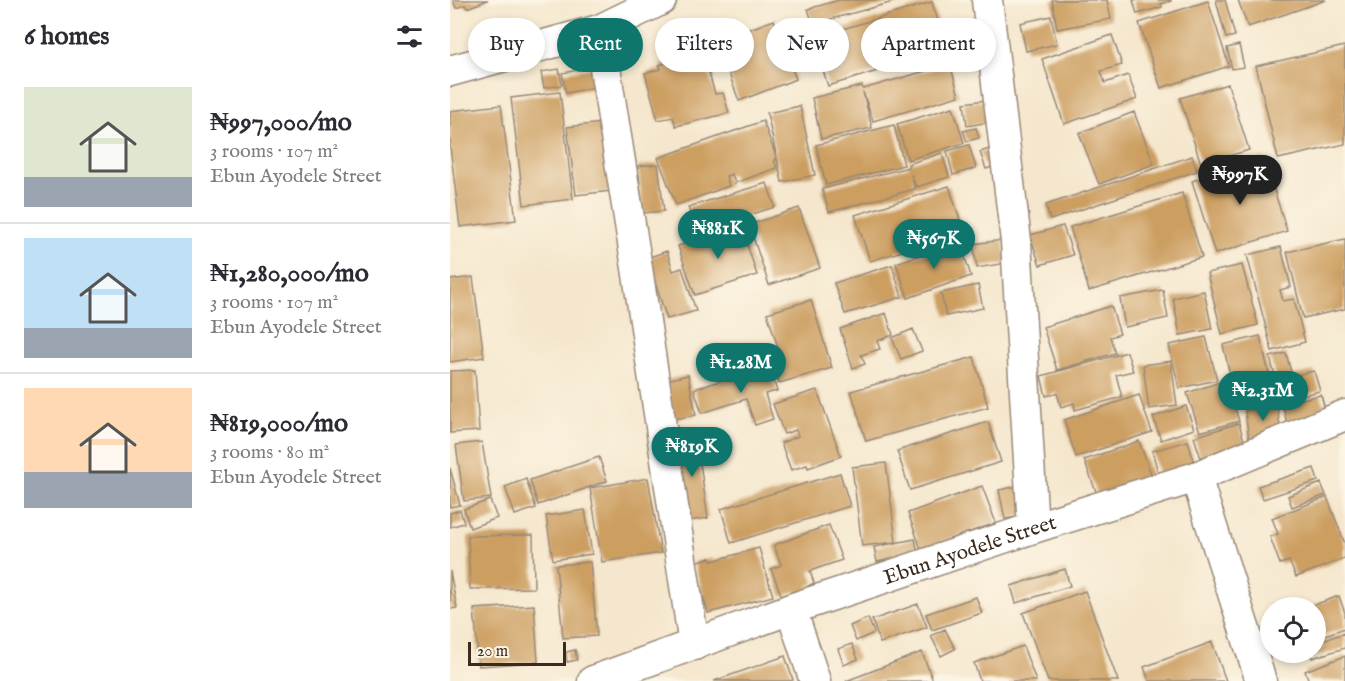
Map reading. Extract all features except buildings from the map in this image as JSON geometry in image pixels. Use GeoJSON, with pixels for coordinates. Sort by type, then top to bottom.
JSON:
{"type":"FeatureCollection","features":[{"type":"Feature","properties":{"kind":"street"},"geometry":{"type":"LineString","coordinates":[[624,18],[661,0]]}},
{"type":"Feature","properties":{"kind":"street"},"geometry":{"type":"LineString","coordinates":[[987,0],[1016,241],[1033,528]]}},
{"type":"Feature","properties":{"kind":"street"},"geometry":{"type":"LineString","coordinates":[[450,71],[557,42]]}},
{"type":"Feature","properties":{"kind":"street"},"geometry":{"type":"LineString","coordinates":[[606,72],[638,268],[694,645]]}},
{"type":"Feature","properties":{"kind":"street","name":"Ebun Ayodele Street"},"geometry":{"type":"LineString","coordinates":[[593,681],[791,609],[1033,528],[1196,477],[1345,415]]}},
{"type":"Feature","properties":{"kind":"street"},"geometry":{"type":"LineString","coordinates":[[1196,477],[1261,681]]}},
{"type":"Feature","properties":{"kind":"street"},"geometry":{"type":"LineString","coordinates":[[791,609],[815,681]]}}]}
